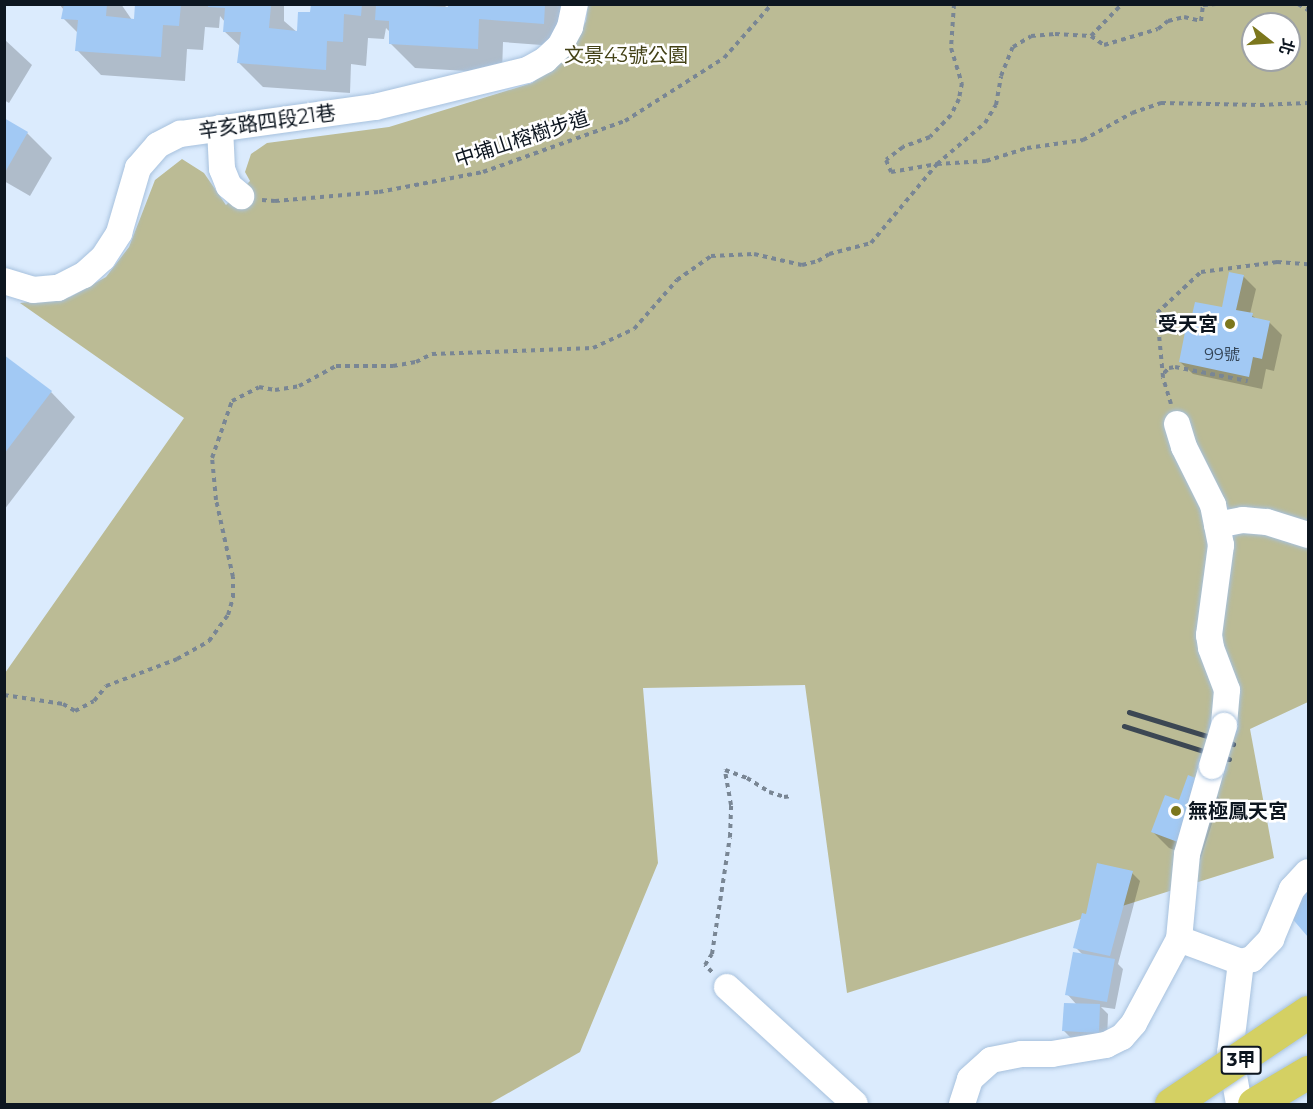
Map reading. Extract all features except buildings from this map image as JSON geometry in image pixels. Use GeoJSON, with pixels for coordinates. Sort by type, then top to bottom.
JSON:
{"type":"FeatureCollection","features":[{"type":"Feature","properties":{"kind":"highway","name":"3甲"},"geometry":{"type":"LineString","coordinates":[[1171,1104],[1308,1012]]}},
{"type":"Feature","properties":{"kind":"highway","name":"3甲"},"geometry":{"type":"LineString","coordinates":[[1254,1104],[1308,1072]]}},
{"type":"Feature","properties":{"kind":"street","name":"辛亥路四段21巷"},"geometry":{"type":"LineString","coordinates":[[4,281],[33,290],[58,288],[84,275],[103,258],[119,233],[138,168],[158,145],[180,134],[375,107],[527,70],[545,60],[560,46],[570,27],[575,4]]}},
{"type":"Feature","properties":{"kind":"street"},"geometry":{"type":"LineString","coordinates":[[220,128],[222,169],[229,186],[241,196]]}},
{"type":"Feature","properties":{"kind":"street"},"geometry":{"type":"LineString","coordinates":[[962,1104],[970,1080],[991,1060],[1021,1054],[1052,1054],[1106,1045],[1122,1037],[1134,1023],[1179,939],[1187,854],[1224,726],[1227,690],[1211,648],[1209,635],[1214,589],[1221,562],[1221,545],[1213,505],[1184,447],[1177,424]]}},
{"type":"Feature","properties":{"kind":"street"},"geometry":{"type":"LineString","coordinates":[[1217,525],[1243,520],[1267,522],[1308,535]]}},
{"type":"Feature","properties":{"kind":"street"},"geometry":{"type":"LineString","coordinates":[[1179,939],[1241,962],[1252,959],[1271,939],[1292,889],[1308,872]]}},
{"type":"Feature","properties":{"kind":"street"},"geometry":{"type":"LineString","coordinates":[[1239,1104],[1230,1053],[1241,962]]}},
{"type":"Feature","properties":{"kind":"street"},"geometry":{"type":"LineString","coordinates":[[727,987],[855,1104]]}},
{"type":"Feature","properties":{"kind":"path","name":"中埔山榕樹步道"},"geometry":{"type":"LineString","coordinates":[[241,196],[275,201],[379,192],[483,172],[625,121],[724,58],[772,4]]}},
{"type":"Feature","properties":{"kind":"path"},"geometry":{"type":"LineString","coordinates":[[954,4],[951,48],[962,83],[959,99],[951,115],[930,137],[903,147],[886,160],[891,172],[937,164],[986,161],[1027,148],[1083,140],[1132,113],[1161,103],[1260,105],[1308,103]]}},
{"type":"Feature","properties":{"kind":"path"},"geometry":{"type":"LineString","coordinates":[[1091,36],[1122,4]]}},
{"type":"Feature","properties":{"kind":"path"},"geometry":{"type":"LineString","coordinates":[[4,695],[63,704],[75,711],[94,701],[106,686],[177,659],[209,641],[228,615],[233,597],[233,577],[216,500],[212,458],[232,401],[259,387],[274,390],[299,386],[336,366],[393,366],[416,362],[432,354],[593,348],[634,329],[677,280],[711,256],[754,254],[802,265],[818,261],[829,254],[871,243],[937,164],[985,123],[996,105],[1001,76],[1012,46],[1031,36],[1055,34],[1091,36],[1104,45],[1158,29],[1168,21],[1184,17],[1201,21],[1203,5],[1216,4]]}},
{"type":"Feature","properties":{"kind":"path"},"geometry":{"type":"LineString","coordinates":[[1298,4],[1308,10]]}},
{"type":"Feature","properties":{"kind":"path"},"geometry":{"type":"LineString","coordinates":[[1248,381],[1175,367],[1169,368],[1163,377],[1157,313],[1201,272],[1276,262],[1308,264]]}},
{"type":"Feature","properties":{"kind":"path"},"geometry":{"type":"LineString","coordinates":[[727,987],[705,964],[712,954],[730,837],[731,805],[725,770],[747,778],[769,792],[784,797],[792,795]]}},
{"type":"Feature","properties":{"kind":"green space","name":"文景43號公園"},"geometry":{"type":"Polygon","coordinates":[[[588,5],[1308,5],[1308,702],[1250,729],[1274,858],[847,993],[805,685],[643,688],[658,863],[580,1052],[489,1104],[5,1104],[5,673],[184,418],[20,303],[70,297],[106,277],[129,247],[155,180],[182,159],[204,173],[226,205],[250,181],[245,172],[251,154],[267,143],[389,127],[532,83],[570,54],[586,21],[588,5]]]}},
{"type":"Feature","properties":{"kind":"railway"},"geometry":{"type":"LineString","coordinates":[[1129,712],[1233,744]]}},
{"type":"Feature","properties":{"kind":"railway"},"geometry":{"type":"LineString","coordinates":[[1124,726],[1229,759]]}},
{"type":"Feature","properties":{"kind":"place","name":"受天宮"},"geometry":{"type":"Point","coordinates":[1230,324]}},
{"type":"Feature","properties":{"kind":"place","name":"無極鳳天宮"},"geometry":{"type":"Point","coordinates":[1176,811]}}]}
